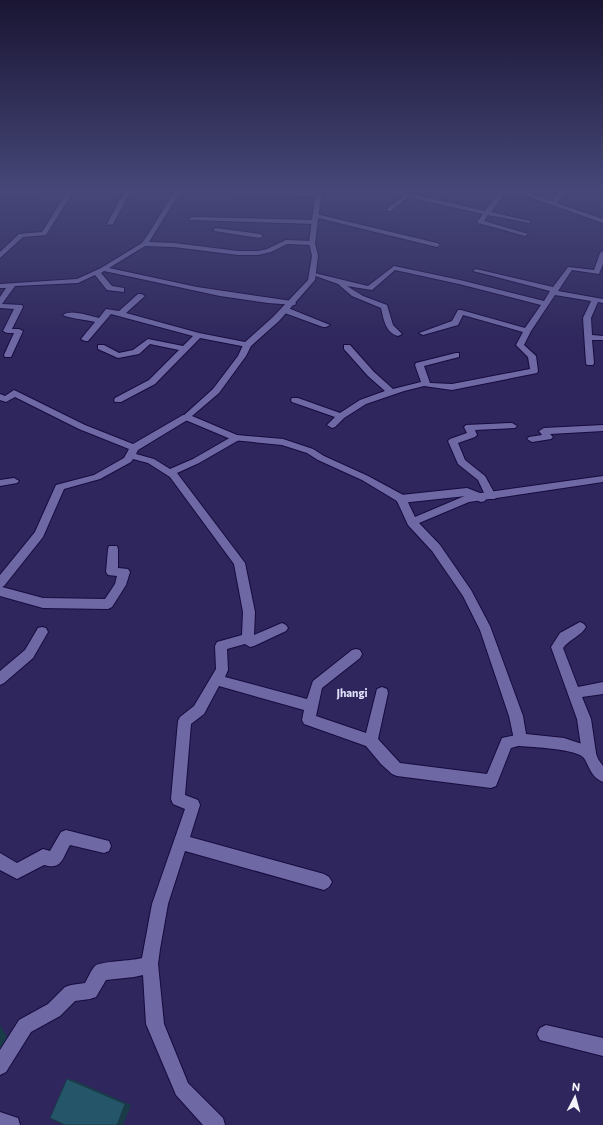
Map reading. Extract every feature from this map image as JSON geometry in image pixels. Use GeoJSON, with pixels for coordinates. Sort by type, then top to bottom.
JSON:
{"type":"FeatureCollection","features":[{"type":"Feature","properties":{"kind":"street"},"geometry":{"type":"LineString","coordinates":[[0,256],[14,242]]}},
{"type":"Feature","properties":{"kind":"street"},"geometry":{"type":"LineString","coordinates":[[0,286],[78,281],[104,269],[146,242]]}},
{"type":"Feature","properties":{"kind":"street"},"geometry":{"type":"LineString","coordinates":[[0,583],[39,534],[60,487],[97,477],[128,460],[132,452],[186,417],[216,392],[242,356],[247,345],[292,303],[311,280],[315,256],[312,243],[286,242],[270,251],[258,253],[238,253],[174,245],[144,244]]}},
{"type":"Feature","properties":{"kind":"street"},"geometry":{"type":"LineString","coordinates":[[421,242],[437,245]]}},
{"type":"Feature","properties":{"kind":"street"},"geometry":{"type":"LineString","coordinates":[[332,425],[340,416],[359,404],[390,391],[426,383],[427,385],[452,387],[534,371],[532,356],[520,345],[526,331],[570,268],[597,274],[603,253]]}},
{"type":"Feature","properties":{"kind":"street"},"geometry":{"type":"LineString","coordinates":[[312,273],[340,282],[369,288],[394,268],[460,282],[545,304]]}},
{"type":"Feature","properties":{"kind":"street"},"geometry":{"type":"LineString","coordinates":[[104,269],[167,284],[255,299],[292,303]]}},
{"type":"Feature","properties":{"kind":"street"},"geometry":{"type":"LineString","coordinates":[[476,271],[554,291],[599,300],[587,318],[590,362]]}},
{"type":"Feature","properties":{"kind":"street"},"geometry":{"type":"LineString","coordinates":[[96,272],[110,288],[121,290]]}},
{"type":"Feature","properties":{"kind":"street"},"geometry":{"type":"LineString","coordinates":[[340,282],[346,290],[384,307],[389,326],[398,334]]}},
{"type":"Feature","properties":{"kind":"street"},"geometry":{"type":"LineString","coordinates":[[0,302],[13,284]]}},
{"type":"Feature","properties":{"kind":"street"},"geometry":{"type":"LineString","coordinates":[[122,313],[142,296]]}},
{"type":"Feature","properties":{"kind":"street"},"geometry":{"type":"LineString","coordinates":[[0,306],[18,307],[7,331],[19,332],[8,355]]}},
{"type":"Feature","properties":{"kind":"street"},"geometry":{"type":"LineString","coordinates":[[285,310],[326,325]]}},
{"type":"Feature","properties":{"kind":"street"},"geometry":{"type":"LineString","coordinates":[[85,339],[109,311],[247,345]]}},
{"type":"Feature","properties":{"kind":"street"},"geometry":{"type":"LineString","coordinates":[[423,333],[456,323],[461,312],[526,331]]}},
{"type":"Feature","properties":{"kind":"street"},"geometry":{"type":"LineString","coordinates":[[67,315],[80,316],[100,321]]}},
{"type":"Feature","properties":{"kind":"street"},"geometry":{"type":"LineString","coordinates":[[118,400],[152,382],[198,334]]}},
{"type":"Feature","properties":{"kind":"street"},"geometry":{"type":"LineString","coordinates":[[588,337],[603,338]]}},
{"type":"Feature","properties":{"kind":"street"},"geometry":{"type":"LineString","coordinates":[[101,347],[118,356],[136,352],[148,341],[185,348]]}},
{"type":"Feature","properties":{"kind":"street"},"geometry":{"type":"LineString","coordinates":[[347,347],[371,374],[390,391]]}},
{"type":"Feature","properties":{"kind":"street"},"geometry":{"type":"LineString","coordinates":[[426,383],[419,365],[456,355]]}},
{"type":"Feature","properties":{"kind":"street"},"geometry":{"type":"LineString","coordinates":[[0,397],[6,399],[14,393],[151,461],[173,475],[239,562],[249,612],[248,638],[250,642],[282,628]]}},
{"type":"Feature","properties":{"kind":"street"},"geometry":{"type":"LineString","coordinates":[[294,400],[340,416]]}},
{"type":"Feature","properties":{"kind":"street"},"geometry":{"type":"LineString","coordinates":[[186,417],[236,438],[283,442],[310,451],[321,458],[365,478],[401,500],[412,522],[436,548],[467,593],[486,630],[516,716],[520,740]]}},
{"type":"Feature","properties":{"kind":"street"},"geometry":{"type":"LineString","coordinates":[[486,497],[482,478],[461,462],[453,441],[472,435],[469,427],[512,426]]}},
{"type":"Feature","properties":{"kind":"street"},"geometry":{"type":"LineString","coordinates":[[532,439],[548,437],[544,431],[603,428]]}},
{"type":"Feature","properties":{"kind":"street"},"geometry":{"type":"LineString","coordinates":[[169,473],[196,461],[236,438]]}},
{"type":"Feature","properties":{"kind":"street"},"geometry":{"type":"LineString","coordinates":[[412,522],[467,500],[603,479]]}},
{"type":"Feature","properties":{"kind":"street"},"geometry":{"type":"LineString","coordinates":[[0,483],[14,481]]}},
{"type":"Feature","properties":{"kind":"street"},"geometry":{"type":"LineString","coordinates":[[401,500],[467,492],[486,497]]}},
{"type":"Feature","properties":{"kind":"street"},"geometry":{"type":"LineString","coordinates":[[0,591],[43,603],[108,604],[120,585],[124,572],[112,572],[113,548]]}},
{"type":"Feature","properties":{"kind":"street"},"geometry":{"type":"LineString","coordinates":[[580,627],[564,637],[557,647],[584,719],[592,764],[596,771],[603,775]]}},
{"type":"Feature","properties":{"kind":"street"},"geometry":{"type":"LineString","coordinates":[[0,679],[29,654],[42,632]]}},
{"type":"Feature","properties":{"kind":"street"},"geometry":{"type":"LineString","coordinates":[[216,1125],[182,1090],[155,1024],[150,964],[152,939],[160,903],[193,805],[178,799],[185,721],[199,710],[222,670],[221,646],[248,638]]}},
{"type":"Feature","properties":{"kind":"street"},"geometry":{"type":"LineString","coordinates":[[356,654],[317,685],[308,720],[371,741],[386,759],[397,769],[491,781],[507,742],[520,740],[559,743],[578,748],[589,753]]}},
{"type":"Feature","properties":{"kind":"street"},"geometry":{"type":"LineString","coordinates":[[217,680],[311,706]]}},
{"type":"Feature","properties":{"kind":"street"},"geometry":{"type":"LineString","coordinates":[[574,693],[603,688]]}},
{"type":"Feature","properties":{"kind":"street"},"geometry":{"type":"LineString","coordinates":[[371,741],[382,693]]}},
{"type":"Feature","properties":{"kind":"street"},"geometry":{"type":"LineString","coordinates":[[0,861],[17,871],[43,858],[53,860],[66,837],[104,846]]}},
{"type":"Feature","properties":{"kind":"street"},"geometry":{"type":"LineString","coordinates":[[180,842],[324,882]]}},
{"type":"Feature","properties":{"kind":"street"},"geometry":{"type":"LineString","coordinates":[[0,1066],[25,1026],[54,1010],[71,993],[90,991],[101,972],[134,969],[150,964]]}},
{"type":"Feature","properties":{"kind":"street"},"geometry":{"type":"LineString","coordinates":[[546,1034],[603,1047]]}},
{"type":"Feature","properties":{"kind":"street"},"geometry":{"type":"LineString","coordinates":[[0,1121],[11,1125]]}},
{"type":"Feature","properties":{"kind":"building"},"geometry":{"type":"Polygon","coordinates":[[[67,1079],[125,1104],[117,1125],[65,1125],[50,1118],[67,1079]]]}},
{"type":"Feature","properties":{"kind":"district","name":"Jhangi"},"geometry":{"type":"Point","coordinates":[352,692]}}]}
